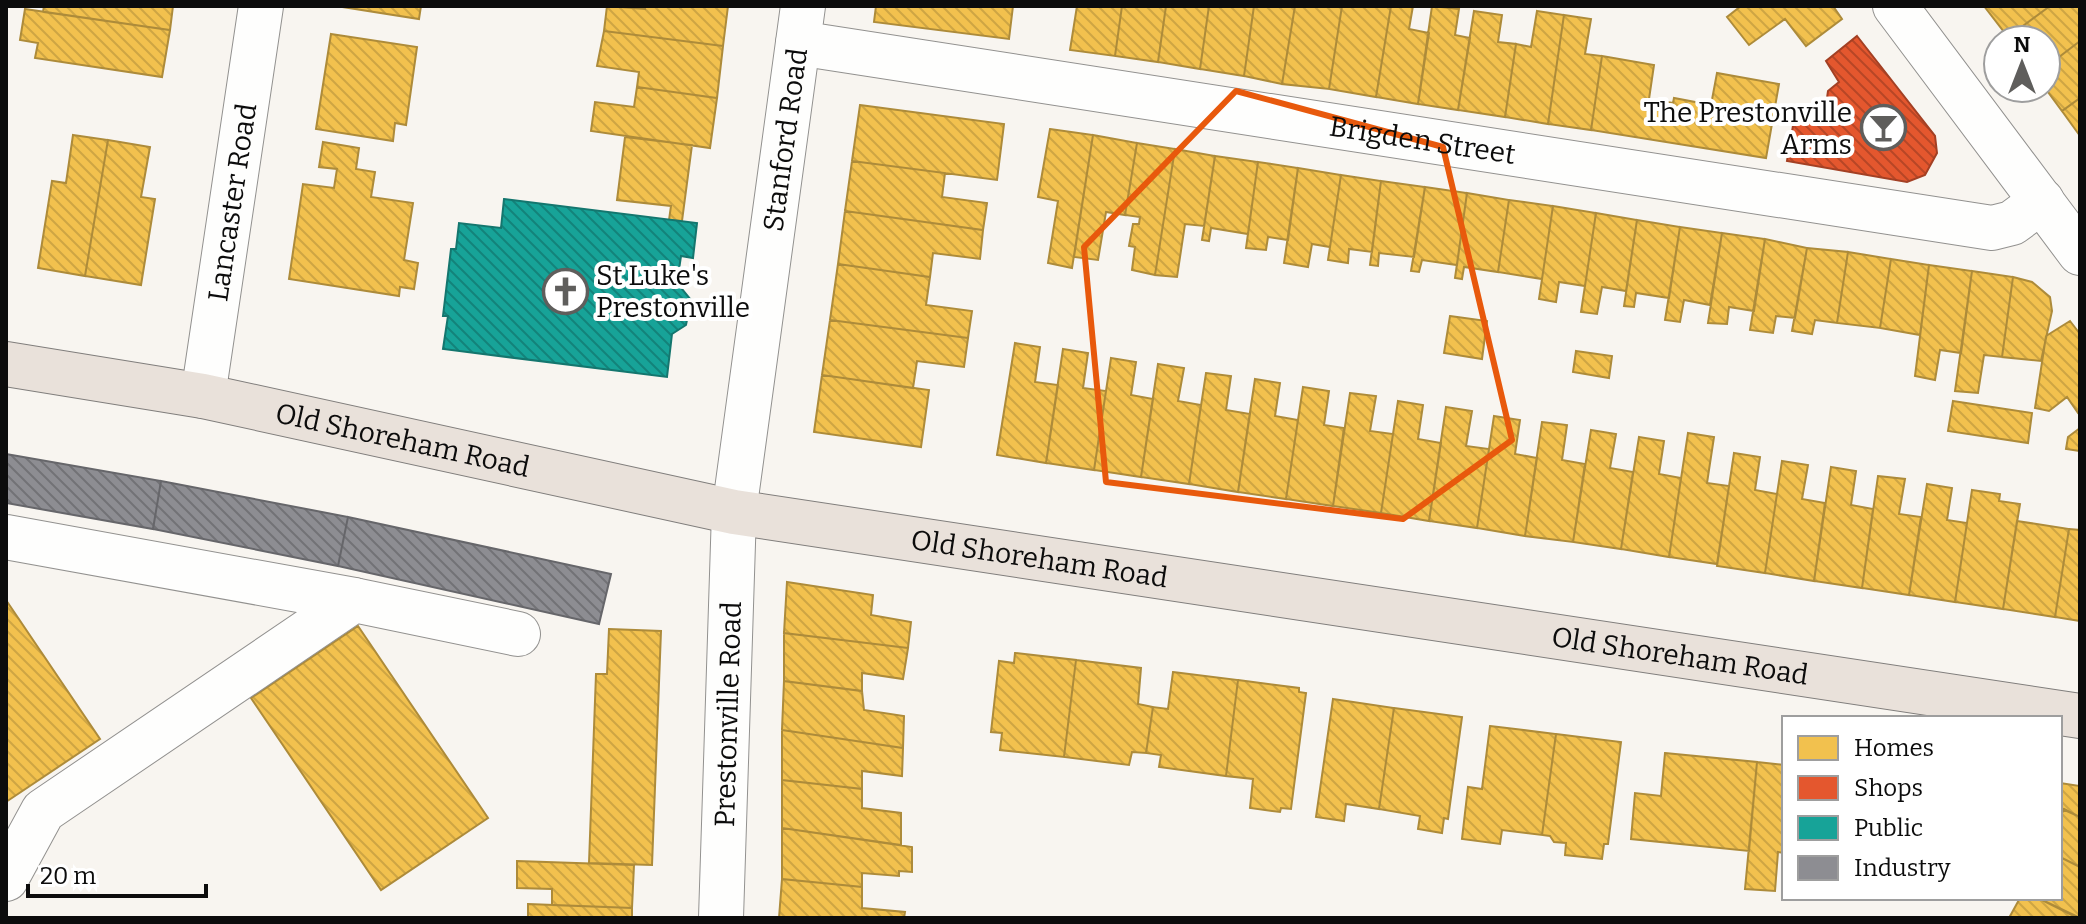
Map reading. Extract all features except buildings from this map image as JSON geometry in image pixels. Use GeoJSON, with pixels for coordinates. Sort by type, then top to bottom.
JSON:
{"type":"FeatureCollection","features":[{"type":"Feature","properties":{"kind":"main road","name":"Old Shoreham Road"},"geometry":{"type":"LineString","coordinates":[[6,364],[203,396],[734,512],[2080,716]]}},
{"type":"Feature","properties":{"kind":"street","name":"Lancaster Road"},"geometry":{"type":"LineString","coordinates":[[203,396],[261,6]]}},
{"type":"Feature","properties":{"kind":"street"},"geometry":{"type":"LineString","coordinates":[[1895,6],[2080,253]]}},
{"type":"Feature","properties":{"kind":"street","name":"Brigden Street"},"geometry":{"type":"LineString","coordinates":[[800,25],[1992,228],[2012,223],[2042,201]]}},
{"type":"Feature","properties":{"kind":"street","name":"Stanford Road"},"geometry":{"type":"LineString","coordinates":[[734,512],[800,25]]}},
{"type":"Feature","properties":{"kind":"street","name":"Prestonville Road"},"geometry":{"type":"LineString","coordinates":[[721,918],[734,512]]}},
{"type":"Feature","properties":{"kind":"street"},"geometry":{"type":"LineString","coordinates":[[6,537],[354,600],[518,634]]}},
{"type":"Feature","properties":{"kind":"street"},"geometry":{"type":"LineString","coordinates":[[6,879],[43,811],[354,600]]}},
{"type":"Feature","properties":{"kind":"highlighted area"},"geometry":{"type":"Polygon","coordinates":[[[1236,91],[1443,147],[1512,440],[1403,519],[1106,482],[1084,247],[1236,91]]]}},
{"type":"Feature","properties":{"kind":"place","name":"The Prestonville Arms"},"geometry":{"type":"Point","coordinates":[1883,128]}},
{"type":"Feature","properties":{"kind":"place","name":"St Luke's Prestonville"},"geometry":{"type":"Point","coordinates":[565,291]}}]}
